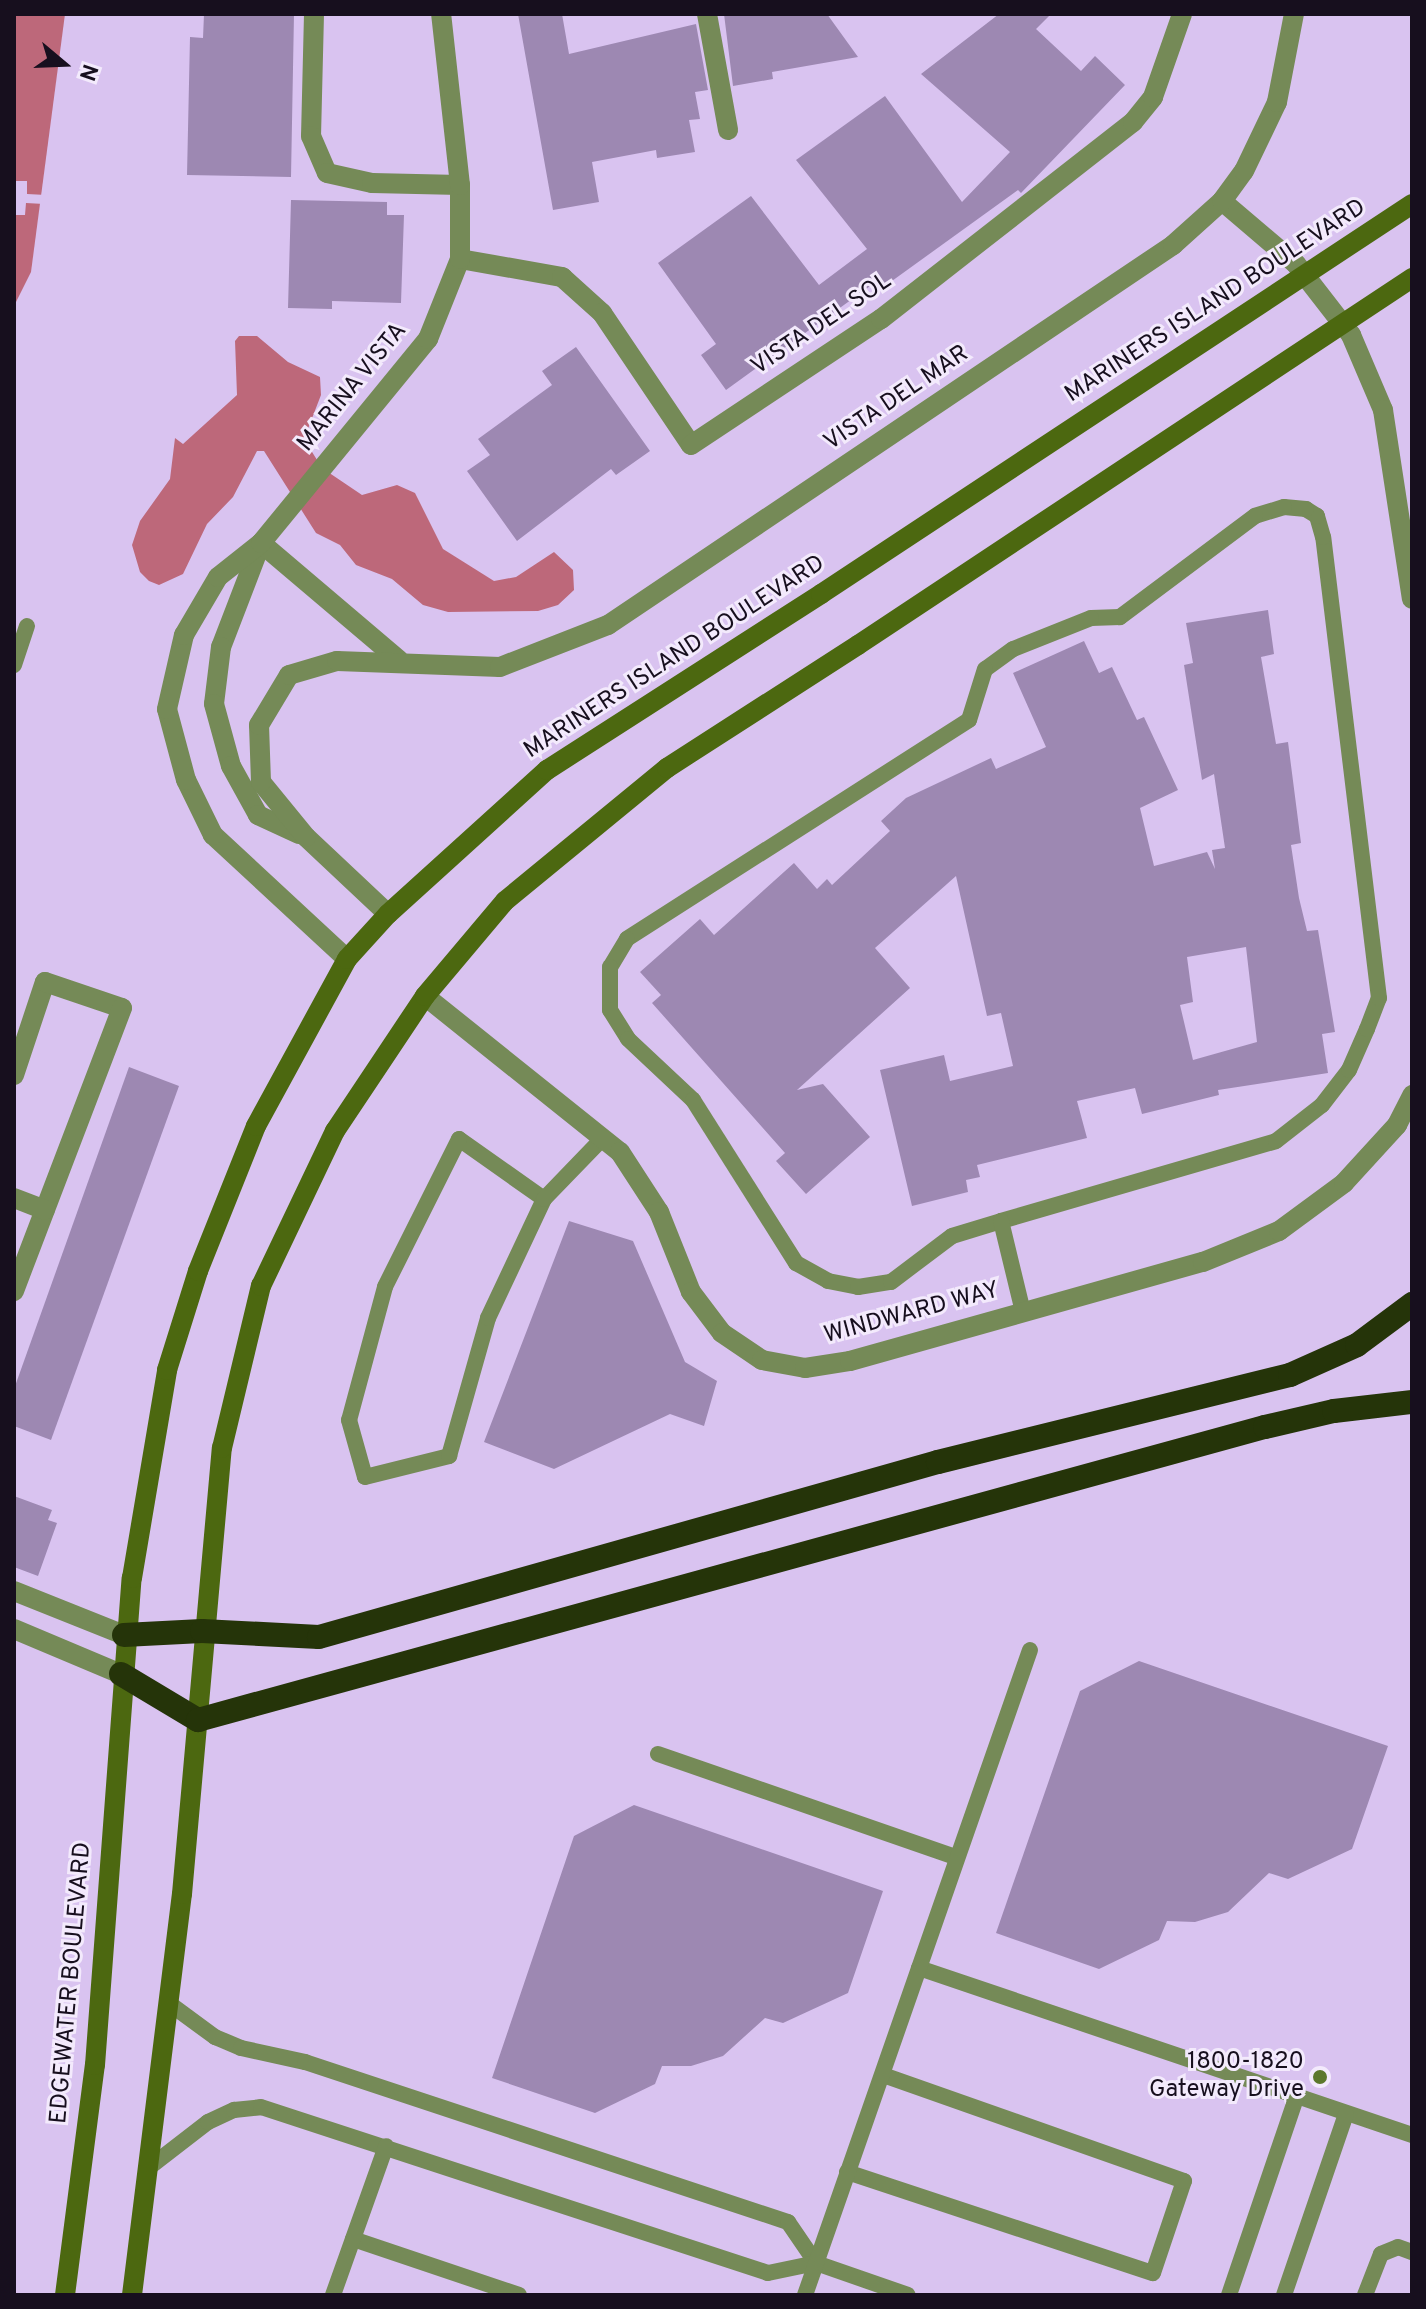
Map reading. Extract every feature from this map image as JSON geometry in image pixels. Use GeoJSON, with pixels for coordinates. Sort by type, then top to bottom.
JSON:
{"type":"FeatureCollection","features":[{"type":"Feature","properties":{"kind":"highway"},"geometry":{"type":"LineString","coordinates":[[124,1635],[202,1631],[319,1637],[938,1462],[1219,1396],[1290,1375],[1357,1345],[1412,1304]]}},
{"type":"Feature","properties":{"kind":"highway"},"geometry":{"type":"LineString","coordinates":[[121,1674],[198,1720],[1265,1427],[1334,1411],[1412,1402]]}},
{"type":"Feature","properties":{"kind":"main road","name":"MARINERS ISLAND BOULEVARD"},"geometry":{"type":"LineString","coordinates":[[121,1674],[124,1635],[167,1370],[198,1271],[256,1126],[347,959],[388,914],[547,770],[821,594],[1412,204]]}},
{"type":"Feature","properties":{"kind":"main road"},"geometry":{"type":"LineString","coordinates":[[132,2295],[170,2004],[198,1720],[202,1631],[222,1448],[261,1286],[335,1131],[425,996],[505,901],[667,768],[1412,278]]}},
{"type":"Feature","properties":{"kind":"main road","name":"EDGEWATER BOULEVARD"},"geometry":{"type":"LineString","coordinates":[[65,2295],[95,2065],[121,1674]]}},
{"type":"Feature","properties":{"kind":"street"},"geometry":{"type":"LineString","coordinates":[[314,14],[311,136],[327,173],[372,183],[460,185]]}},
{"type":"Feature","properties":{"kind":"street","name":"MARINA VISTA"},"geometry":{"type":"LineString","coordinates":[[347,959],[213,835],[186,780],[167,709],[184,635],[218,577],[261,543],[428,339],[460,259],[460,185],[441,14]]}},
{"type":"Feature","properties":{"kind":"street"},"geometry":{"type":"LineString","coordinates":[[707,14],[728,130]]}},
{"type":"Feature","properties":{"kind":"street","name":"VISTA DEL SOL"},"geometry":{"type":"LineString","coordinates":[[460,259],[562,277],[602,313],[691,445],[881,319],[1133,122],[1153,97],[1182,14]]}},
{"type":"Feature","properties":{"kind":"street","name":"VISTA DEL MAR"},"geometry":{"type":"LineString","coordinates":[[388,914],[306,837],[261,782],[259,725],[289,675],[337,661],[399,660],[500,667],[608,625],[1173,245],[1222,201],[1244,171],[1277,102],[1294,14]]}},
{"type":"Feature","properties":{"kind":"street"},"geometry":{"type":"LineString","coordinates":[[1222,201],[1296,264],[1351,335],[1383,410],[1412,599]]}},
{"type":"Feature","properties":{"kind":"street"},"geometry":{"type":"LineString","coordinates":[[261,543],[399,660]]}},
{"type":"Feature","properties":{"kind":"street","name":"MARINA VISTA"},"geometry":{"type":"LineString","coordinates":[[261,543],[221,647],[214,704],[231,766],[258,815],[306,837]]}},
{"type":"Feature","properties":{"kind":"street"},"geometry":{"type":"LineString","coordinates":[[14,1075],[45,982],[122,1008],[14,1291]]}},
{"type":"Feature","properties":{"kind":"street","name":"WINDWARD WAY"},"geometry":{"type":"LineString","coordinates":[[425,996],[620,1152],[659,1212],[691,1292],[722,1333],[762,1360],[805,1368],[850,1361],[1203,1262],[1279,1231],[1344,1183],[1397,1125],[1412,1095]]}},
{"type":"Feature","properties":{"kind":"street"},"geometry":{"type":"LineString","coordinates":[[14,1198],[45,1210]]}},
{"type":"Feature","properties":{"kind":"street"},"geometry":{"type":"LineString","coordinates":[[14,1591],[124,1635]]}},
{"type":"Feature","properties":{"kind":"street"},"geometry":{"type":"LineString","coordinates":[[14,1629],[121,1674]]}},
{"type":"Feature","properties":{"kind":"lane"},"geometry":{"type":"LineString","coordinates":[[1284,507],[1306,509],[1317,516],[1323,537],[1379,998],[1367,1029],[1349,1070],[1322,1105],[1276,1141],[1001,1221],[952,1236],[891,1282],[858,1287],[828,1281],[796,1263],[693,1100],[628,1039],[616,1020],[610,1010],[610,967],[627,939],[969,720],[985,669],[1013,649],[1091,618],[1120,617],[1255,516],[1284,507]]}},
{"type":"Feature","properties":{"kind":"lane"},"geometry":{"type":"LineString","coordinates":[[14,665],[27,626]]}},
{"type":"Feature","properties":{"kind":"lane"},"geometry":{"type":"LineString","coordinates":[[544,1199],[459,1139],[385,1287],[349,1420],[365,1477],[449,1456],[488,1318],[544,1199],[603,1138]]}},
{"type":"Feature","properties":{"kind":"lane"},"geometry":{"type":"LineString","coordinates":[[1001,1221],[1023,1312]]}},
{"type":"Feature","properties":{"kind":"lane"},"geometry":{"type":"LineString","coordinates":[[805,2295],[1030,1650]]}},
{"type":"Feature","properties":{"kind":"lane"},"geometry":{"type":"LineString","coordinates":[[658,1754],[956,1857]]}},
{"type":"Feature","properties":{"kind":"lane"},"geometry":{"type":"LineString","coordinates":[[919,1968],[1412,2135]]}},
{"type":"Feature","properties":{"kind":"lane"},"geometry":{"type":"LineString","coordinates":[[170,2004],[215,2037],[241,2048],[305,2062],[788,2222],[816,2263]]}},
{"type":"Feature","properties":{"kind":"lane"},"geometry":{"type":"LineString","coordinates":[[847,2172],[1153,2273],[1184,2181],[883,2075]]}},
{"type":"Feature","properties":{"kind":"lane"},"geometry":{"type":"LineString","coordinates":[[1229,2295],[1296,2098]]}},
{"type":"Feature","properties":{"kind":"lane"},"geometry":{"type":"LineString","coordinates":[[151,2166],[208,2122],[234,2110],[261,2107],[768,2273],[816,2263],[908,2295]]}},
{"type":"Feature","properties":{"kind":"lane"},"geometry":{"type":"LineString","coordinates":[[1284,2295],[1346,2114]]}},
{"type":"Feature","properties":{"kind":"lane"},"geometry":{"type":"LineString","coordinates":[[333,2295],[386,2146]]}},
{"type":"Feature","properties":{"kind":"lane"},"geometry":{"type":"LineString","coordinates":[[353,2239],[519,2295]]}},
{"type":"Feature","properties":{"kind":"lane"},"geometry":{"type":"LineString","coordinates":[[1365,2295],[1381,2254],[1398,2247],[1412,2252]]}},
{"type":"Feature","properties":{"kind":"shaded area"},"geometry":{"type":"Polygon","coordinates":[[[14,14],[65,14],[31,272],[14,306],[14,14]]]}},
{"type":"Feature","properties":{"kind":"shaded area"},"geometry":{"type":"Polygon","coordinates":[[[239,336],[257,336],[288,362],[320,377],[321,395],[304,439],[322,468],[362,495],[397,485],[415,493],[443,549],[494,581],[516,577],[554,552],[573,570],[574,590],[558,605],[538,611],[448,612],[423,605],[392,579],[356,565],[340,545],[316,533],[264,451],[257,451],[233,497],[207,524],[183,574],[159,585],[149,581],[140,572],[132,545],[140,521],[170,479],[175,438],[183,444],[237,395],[235,341],[239,336]]]}},
{"type":"Feature","properties":{"kind":"pier"},"geometry":{"type":"Polygon","coordinates":[[[15,181],[27,181],[27,194],[46,195],[44,204],[26,203],[25,215],[14,215],[15,181]]]}},
{"type":"Feature","properties":{"kind":"building"},"geometry":{"type":"Polygon","coordinates":[[[204,14],[294,14],[291,177],[187,175],[190,37],[203,38],[204,14]]]}},
{"type":"Feature","properties":{"kind":"building"},"geometry":{"type":"Polygon","coordinates":[[[518,14],[562,14],[569,54],[696,24],[708,90],[695,92],[700,119],[689,120],[695,152],[657,158],[656,150],[592,162],[599,202],[553,210],[518,14]]]}},
{"type":"Feature","properties":{"kind":"building"},"geometry":{"type":"Polygon","coordinates":[[[724,14],[827,14],[858,57],[772,72],[773,79],[733,86],[724,14]]]}},
{"type":"Feature","properties":{"kind":"building"},"geometry":{"type":"Polygon","coordinates":[[[999,14],[1051,14],[1036,29],[1081,71],[1095,56],[1125,85],[1021,193],[1018,190],[885,286],[880,279],[726,390],[701,355],[716,344],[658,263],[751,196],[819,285],[867,249],[796,160],[885,96],[962,202],[1010,152],[921,74],[999,14]]]}},
{"type":"Feature","properties":{"kind":"building"},"geometry":{"type":"Polygon","coordinates":[[[291,200],[387,202],[387,215],[404,215],[401,303],[332,301],[332,309],[288,308],[291,200]]]}},
{"type":"Feature","properties":{"kind":"building"},"geometry":{"type":"Polygon","coordinates":[[[576,347],[650,451],[616,475],[611,469],[517,541],[467,471],[490,455],[478,439],[552,385],[542,371],[576,347]]]}},
{"type":"Feature","properties":{"kind":"building"},"geometry":{"type":"Polygon","coordinates":[[[1268,610],[1274,654],[1261,657],[1276,744],[1288,742],[1301,843],[1291,845],[1299,898],[1307,931],[1318,930],[1335,1032],[1322,1034],[1328,1073],[1218,1090],[1219,1095],[1142,1114],[1135,1088],[1077,1101],[1087,1138],[977,1165],[980,1177],[966,1180],[968,1192],[912,1206],[880,1070],[944,1055],[950,1081],[1013,1066],[1001,1013],[987,1016],[956,876],[875,948],[910,988],[797,1090],[823,1084],[870,1137],[806,1194],[776,1161],[785,1153],[652,1003],[661,995],[640,972],[700,919],[714,935],[794,863],[817,889],[827,879],[832,885],[890,831],[881,821],[906,798],[991,758],[996,769],[1046,747],[1013,673],[1084,641],[1099,673],[1112,667],[1137,720],[1144,717],[1178,790],[1140,808],[1154,866],[1207,852],[1215,869],[1212,850],[1225,848],[1214,774],[1202,780],[1184,665],[1193,663],[1186,623],[1268,610]],[[1246,947],[1187,957],[1193,1002],[1180,1005],[1193,1060],[1257,1042],[1246,947]]]}},
{"type":"Feature","properties":{"kind":"building"},"geometry":{"type":"Polygon","coordinates":[[[129,1067],[179,1086],[51,1440],[14,1426],[14,1389],[129,1067]]]}},
{"type":"Feature","properties":{"kind":"building"},"geometry":{"type":"Polygon","coordinates":[[[569,1221],[633,1241],[685,1362],[717,1381],[704,1426],[670,1414],[554,1469],[484,1442],[569,1221]]]}},
{"type":"Feature","properties":{"kind":"building"},"geometry":{"type":"Polygon","coordinates":[[[14,1496],[52,1510],[48,1520],[57,1523],[38,1576],[14,1567],[14,1496]]]}},
{"type":"Feature","properties":{"kind":"building"},"geometry":{"type":"Polygon","coordinates":[[[1139,1661],[1388,1746],[1352,1849],[1288,1879],[1269,1873],[1228,1912],[1195,1922],[1167,1921],[1159,1940],[1099,1969],[996,1933],[1080,1691],[1139,1661]]]}},
{"type":"Feature","properties":{"kind":"building"},"geometry":{"type":"Polygon","coordinates":[[[634,1805],[883,1891],[848,1993],[783,2023],[765,2018],[723,2056],[691,2066],[662,2066],[655,2084],[595,2113],[492,2078],[574,1836],[634,1805]]]}},
{"type":"Feature","properties":{"kind":"place","name":"1800-1820 Gateway Drive"},"geometry":{"type":"Point","coordinates":[1320,2077]}}]}
